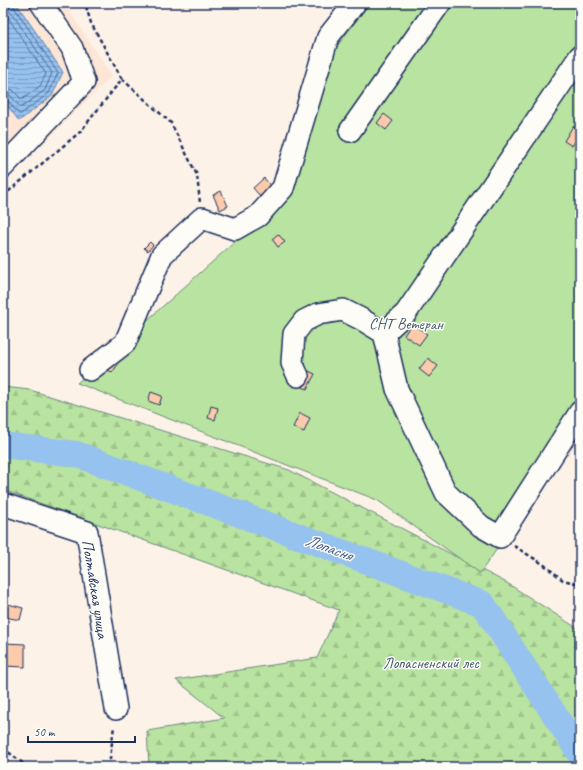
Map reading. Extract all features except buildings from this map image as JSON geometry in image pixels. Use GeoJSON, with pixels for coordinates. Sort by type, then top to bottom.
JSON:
{"type":"FeatureCollection","features":[{"type":"Feature","properties":{"kind":"street"},"geometry":{"type":"LineString","coordinates":[[3,167],[84,82],[72,48],[41,3]]}},
{"type":"Feature","properties":{"kind":"street"},"geometry":{"type":"LineString","coordinates":[[90,370],[125,343],[162,255],[202,218],[235,229],[258,216],[283,188],[328,37],[355,3]]}},
{"type":"Feature","properties":{"kind":"street"},"geometry":{"type":"LineString","coordinates":[[350,131],[440,3]]}},
{"type":"Feature","properties":{"kind":"street"},"geometry":{"type":"LineString","coordinates":[[384,333],[406,313],[580,56]]}},
{"type":"Feature","properties":{"kind":"street"},"geometry":{"type":"LineString","coordinates":[[298,376],[292,364],[294,334],[304,321],[318,314],[343,310],[384,333],[397,389],[446,493],[481,526],[500,537],[580,412]]}},
{"type":"Feature","properties":{"kind":"street","name":"Полтавская улица"},"geometry":{"type":"LineString","coordinates":[[3,504],[87,532],[116,709]]}},
{"type":"Feature","properties":{"kind":"path"},"geometry":{"type":"LineString","coordinates":[[122,79],[171,123],[197,175],[202,218]]}},
{"type":"Feature","properties":{"kind":"path"},"geometry":{"type":"LineString","coordinates":[[500,537],[543,564],[563,580],[580,584]]}},
{"type":"Feature","properties":{"kind":"path"},"geometry":{"type":"LineString","coordinates":[[109,767],[116,709]]}},
{"type":"Feature","properties":{"kind":"path"},"geometry":{"type":"LineString","coordinates":[[3,748],[28,767]]}},
{"type":"Feature","properties":{"kind":"shaded area"},"geometry":{"type":"Polygon","coordinates":[[[3,3],[64,3],[112,76],[3,183],[3,3]]]}},
{"type":"Feature","properties":{"kind":"green space","name":"СНТ Ветеран"},"geometry":{"type":"Polygon","coordinates":[[[370,3],[580,3],[580,432],[480,573],[377,500],[77,383],[286,196],[330,55],[370,3]]]}},
{"type":"Feature","properties":{"kind":"green space","name":"Лопасненский лес"},"geometry":{"type":"Polygon","coordinates":[[[3,387],[30,390],[289,470],[507,583],[580,630],[580,767],[149,767],[147,731],[224,718],[176,680],[317,658],[339,610],[3,490],[3,387]]]}},
{"type":"Feature","properties":{"kind":"water"},"geometry":{"type":"Polygon","coordinates":[[[3,3],[16,3],[63,72],[52,96],[19,121],[3,100],[3,3]]]}},
{"type":"Feature","properties":{"kind":"waterway","name":"Лопасня"},"geometry":{"type":"LineString","coordinates":[[3,445],[76,454],[483,604],[580,754]]}}]}
